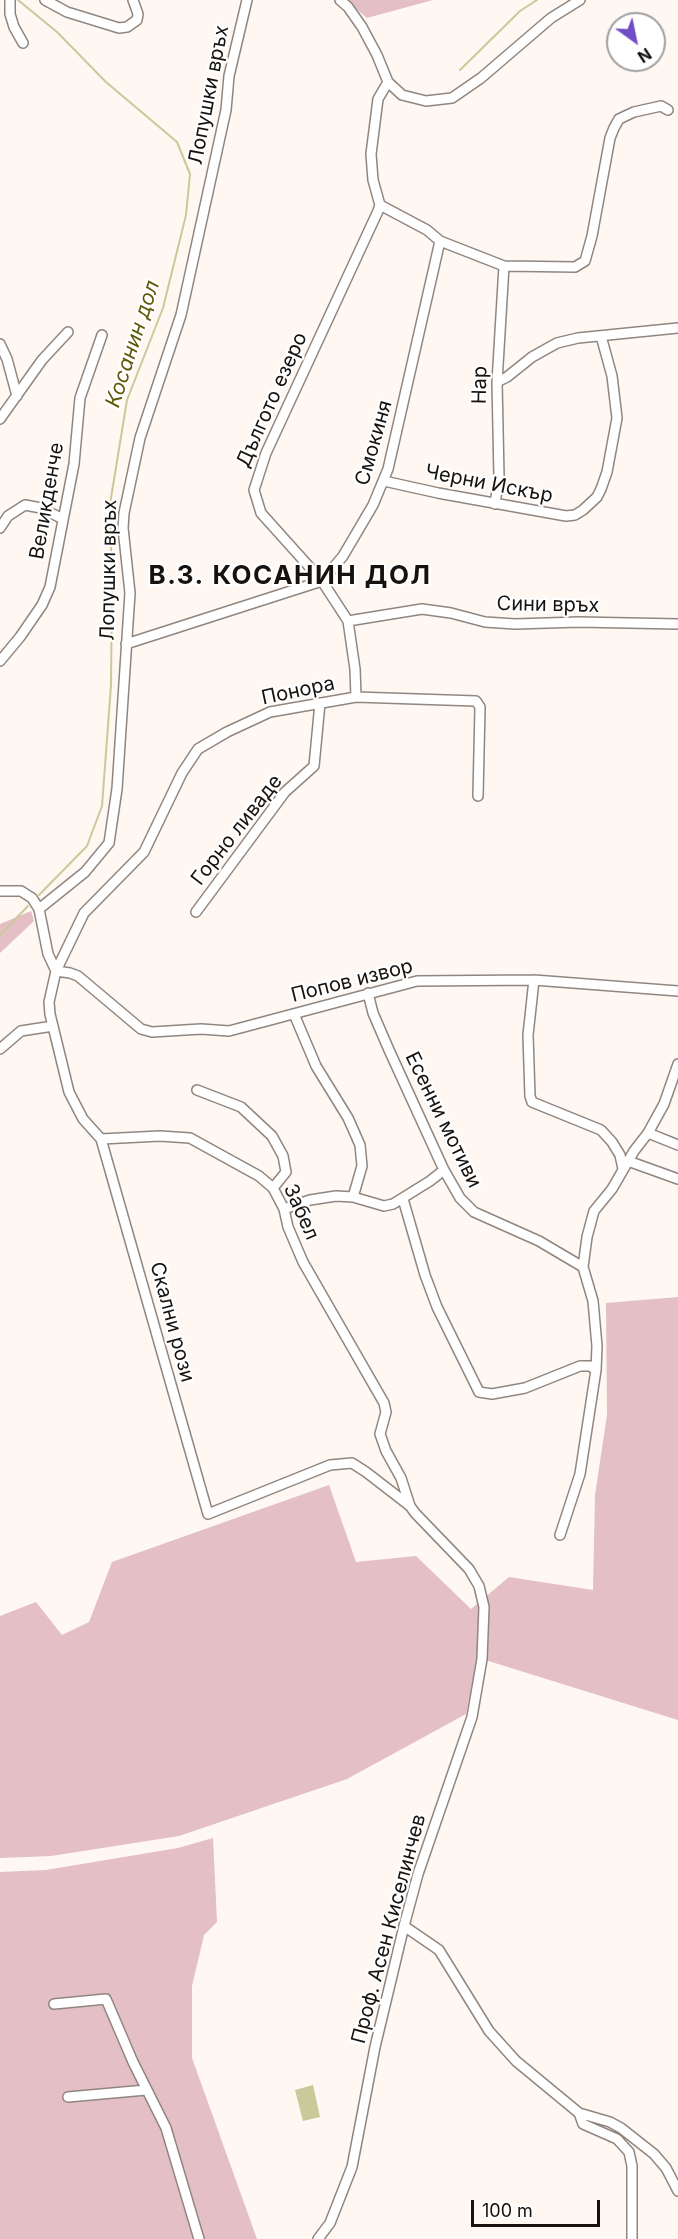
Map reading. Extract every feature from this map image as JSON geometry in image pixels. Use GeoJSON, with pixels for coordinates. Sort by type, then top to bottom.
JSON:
{"type":"FeatureCollection","features":[{"type":"Feature","properties":{"kind":"street"},"geometry":{"type":"LineString","coordinates":[[10,0],[10,14],[23,43]]}},
{"type":"Feature","properties":{"kind":"street"},"geometry":{"type":"LineString","coordinates":[[45,0],[68,12],[119,28],[127,27],[137,20],[138,14],[133,0]]}},
{"type":"Feature","properties":{"kind":"street","name":"Лопушки връх"},"geometry":{"type":"LineString","coordinates":[[39,909],[85,872],[108,843],[117,789],[130,593],[123,528],[129,486],[140,438],[181,315],[226,110],[229,76],[247,0]]}},
{"type":"Feature","properties":{"kind":"street"},"geometry":{"type":"LineString","coordinates":[[340,0],[362,27],[388,82],[402,95],[426,101],[452,98],[481,78],[551,18],[580,0]]}},
{"type":"Feature","properties":{"kind":"street"},"geometry":{"type":"LineString","coordinates":[[388,82],[378,99],[371,154],[373,180],[380,205],[427,230],[440,240],[504,266],[575,267],[585,261],[614,128],[619,119],[634,112],[661,106],[668,110]]}},
{"type":"Feature","properties":{"kind":"street","name":"Дългото езеро"},"geometry":{"type":"LineString","coordinates":[[356,697],[355,669],[348,621],[322,581],[269,524],[256,502],[254,490],[266,453],[380,205]]}},
{"type":"Feature","properties":{"kind":"street","name":"Смокиня"},"geometry":{"type":"LineString","coordinates":[[322,581],[343,556],[361,529],[384,481],[395,443],[440,240]]}},
{"type":"Feature","properties":{"kind":"street","name":"Нар"},"geometry":{"type":"LineString","coordinates":[[495,504],[499,477],[497,382],[504,266]]}},
{"type":"Feature","properties":{"kind":"street"},"geometry":{"type":"LineString","coordinates":[[497,382],[532,357],[557,344],[578,338],[678,327]]}},
{"type":"Feature","properties":{"kind":"street"},"geometry":{"type":"LineString","coordinates":[[0,418],[42,360],[68,332]]}},
{"type":"Feature","properties":{"kind":"street","name":"Великденче"},"geometry":{"type":"LineString","coordinates":[[0,661],[20,637],[50,587],[74,464],[80,398],[102,335]]}},
{"type":"Feature","properties":{"kind":"street","name":"Черни Искър"},"geometry":{"type":"LineString","coordinates":[[384,481],[495,504],[566,516],[575,515],[597,497],[607,472],[617,417],[612,376],[601,336]]}},
{"type":"Feature","properties":{"kind":"street"},"geometry":{"type":"LineString","coordinates":[[0,344],[7,359],[17,396]]}},
{"type":"Feature","properties":{"kind":"street"},"geometry":{"type":"LineString","coordinates":[[0,528],[8,516],[25,505],[41,508],[63,519]]}},
{"type":"Feature","properties":{"kind":"street"},"geometry":{"type":"LineString","coordinates":[[126,644],[322,581]]}},
{"type":"Feature","properties":{"kind":"street","name":"Сини връх"},"geometry":{"type":"LineString","coordinates":[[348,621],[422,609],[451,613],[485,622],[515,624],[579,622],[678,624]]}},
{"type":"Feature","properties":{"kind":"street","name":"Понора"},"geometry":{"type":"LineString","coordinates":[[56,971],[84,914],[144,852],[182,773],[198,749],[227,732],[270,712],[356,697],[478,703],[480,707],[478,796]]}},
{"type":"Feature","properties":{"kind":"street","name":"Горно ливаде"},"geometry":{"type":"LineString","coordinates":[[196,912],[285,792],[314,766],[320,703]]}},
{"type":"Feature","properties":{"kind":"street"},"geometry":{"type":"LineString","coordinates":[[0,891],[26,893],[39,909],[48,954],[56,971],[50,1014],[69,1092],[83,1119],[101,1139]]}},
{"type":"Feature","properties":{"kind":"street","name":"Попов извор"},"geometry":{"type":"LineString","coordinates":[[56,971],[78,976],[141,1029],[152,1032],[201,1029],[229,1031],[417,981],[534,980],[678,991]]}},
{"type":"Feature","properties":{"kind":"street"},"geometry":{"type":"LineString","coordinates":[[534,980],[528,1035],[532,1102],[601,1130],[612,1142],[626,1165],[678,1179]]}},
{"type":"Feature","properties":{"kind":"street","name":"Есенни мотиви"},"geometry":{"type":"LineString","coordinates":[[368,993],[373,1013],[389,1050],[444,1170],[460,1198],[474,1212],[539,1241],[583,1267]]}},
{"type":"Feature","properties":{"kind":"street"},"geometry":{"type":"LineString","coordinates":[[294,1014],[316,1066],[348,1118],[360,1144],[362,1166],[353,1197]]}},
{"type":"Feature","properties":{"kind":"street"},"geometry":{"type":"LineString","coordinates":[[0,1049],[21,1031],[53,1026]]}},
{"type":"Feature","properties":{"kind":"street"},"geometry":{"type":"LineString","coordinates":[[560,1535],[580,1474],[596,1370],[597,1346],[593,1301],[583,1267],[587,1238],[594,1211],[612,1189],[648,1134],[664,1104],[678,1064]]}},
{"type":"Feature","properties":{"kind":"street"},"geometry":{"type":"LineString","coordinates":[[197,1090],[242,1107],[272,1136],[282,1156],[286,1172],[273,1188]]}},
{"type":"Feature","properties":{"kind":"street"},"geometry":{"type":"LineString","coordinates":[[648,1134],[678,1145]]}},
{"type":"Feature","properties":{"kind":"street","name":"Забел"},"geometry":{"type":"LineString","coordinates":[[101,1139],[160,1136],[190,1138],[259,1176],[273,1188],[284,1209],[288,1227],[303,1262],[384,1403],[386,1412],[380,1434],[386,1451],[401,1478],[411,1506],[415,1514],[469,1569],[479,1586],[484,1607],[484,1625]]}},
{"type":"Feature","properties":{"kind":"street","name":"Скални рози"},"geometry":{"type":"LineString","coordinates":[[101,1139],[208,1514],[330,1465],[352,1463],[411,1506]]}},
{"type":"Feature","properties":{"kind":"street"},"geometry":{"type":"LineString","coordinates":[[284,1209],[310,1200],[336,1196],[353,1197],[384,1206],[404,1199],[444,1170]]}},
{"type":"Feature","properties":{"kind":"street"},"geometry":{"type":"LineString","coordinates":[[404,1199],[433,1296],[479,1392],[492,1394],[525,1388],[580,1366],[590,1366],[596,1370]]}},
{"type":"Feature","properties":{"kind":"street","name":"Проф. Асен Киселинчев"},"geometry":{"type":"LineString","coordinates":[[318,2239],[330,2223],[352,2167],[375,2047],[404,1926],[424,1857],[472,1717],[482,1659],[484,1625]]}},
{"type":"Feature","properties":{"kind":"street"},"geometry":{"type":"LineString","coordinates":[[404,1926],[433,1945],[444,1956],[482,2021],[503,2049],[579,2113],[610,2122],[626,2132],[659,2159],[678,2191]]}},
{"type":"Feature","properties":{"kind":"street"},"geometry":{"type":"LineString","coordinates":[[54,2004],[106,1999],[146,2090],[166,2128],[199,2239]]}},
{"type":"Feature","properties":{"kind":"street"},"geometry":{"type":"LineString","coordinates":[[68,2097],[146,2090]]}},
{"type":"Feature","properties":{"kind":"street"},"geometry":{"type":"LineString","coordinates":[[579,2113],[583,2124],[617,2139],[628,2152],[632,2166],[632,2239]]}},
{"type":"Feature","properties":{"kind":"shaded area"},"geometry":{"type":"Polygon","coordinates":[[[346,0],[433,0],[367,18],[346,0]]]}},
{"type":"Feature","properties":{"kind":"shaded area"},"geometry":{"type":"Polygon","coordinates":[[[31,911],[34,921],[0,953],[0,924],[31,911]]]}},
{"type":"Feature","properties":{"kind":"shaded area"},"geometry":{"type":"Polygon","coordinates":[[[678,1297],[678,1720],[482,1659],[479,1649],[466,1714],[347,1779],[179,1836],[51,1856],[0,1858],[0,1616],[36,1602],[62,1635],[89,1622],[112,1562],[329,1485],[356,1562],[416,1556],[471,1609],[509,1577],[593,1590],[595,1495],[607,1415],[606,1303],[678,1297]]]}},
{"type":"Feature","properties":{"kind":"shaded area"},"geometry":{"type":"Polygon","coordinates":[[[213,1838],[217,1922],[204,1935],[192,1986],[192,2058],[257,2239],[0,2239],[0,1872],[46,1870],[178,1848],[213,1838]]]}},
{"type":"Feature","properties":{"kind":"shaded area"},"geometry":{"type":"Polygon","coordinates":[[[313,2085],[320,2117],[303,2121],[295,2090],[313,2085]]]}},
{"type":"Feature","properties":{"kind":"waterway","name":"Косанин дол"},"geometry":{"type":"LineString","coordinates":[[18,0],[57,32],[106,82],[177,142],[190,174],[186,215],[163,308],[127,400],[110,504],[111,685],[102,806],[87,846],[39,895]]}},
{"type":"Feature","properties":{"kind":"waterway"},"geometry":{"type":"LineString","coordinates":[[460,70],[520,11],[537,0]]}},
{"type":"Feature","properties":{"kind":"waterway","name":"Косанин дол"},"geometry":{"type":"LineString","coordinates":[[0,935],[28,906]]}},
{"type":"Feature","properties":{"kind":"district","name":"В.З. КОСАНИН ДОЛ"},"geometry":{"type":"Point","coordinates":[290,576]}}]}
